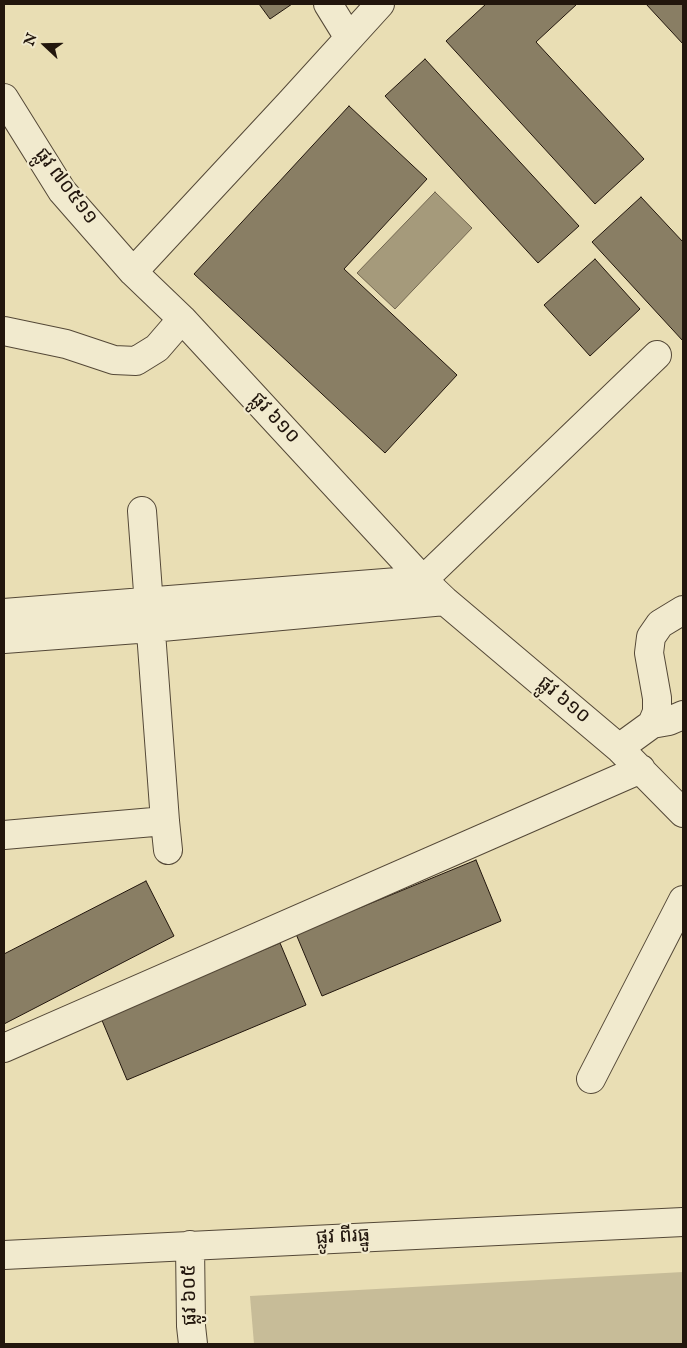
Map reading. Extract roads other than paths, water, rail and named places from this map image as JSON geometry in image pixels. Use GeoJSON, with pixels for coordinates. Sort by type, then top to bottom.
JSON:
{"type":"FeatureCollection","features":[{"type":"Feature","properties":{"kind":"street"},"geometry":{"type":"LineString","coordinates":[[328,4],[349,38]]}},
{"type":"Feature","properties":{"kind":"street"},"geometry":{"type":"LineString","coordinates":[[133,272],[380,4]]}},
{"type":"Feature","properties":{"kind":"street","name":"ផ្លូវ ៧០៥១១"},"geometry":{"type":"LineString","coordinates":[[4,98],[62,191],[133,272]]}},
{"type":"Feature","properties":{"kind":"street","name":"ផ្លូវ ៦១០"},"geometry":{"type":"LineString","coordinates":[[133,272],[182,319],[445,601],[619,748],[683,813]]}},
{"type":"Feature","properties":{"kind":"street"},"geometry":{"type":"LineString","coordinates":[[4,331],[66,344],[114,360],[136,361],[157,348],[182,319]]}},
{"type":"Feature","properties":{"kind":"street"},"geometry":{"type":"LineString","coordinates":[[4,613],[424,580],[657,355]]}},
{"type":"Feature","properties":{"kind":"street"},"geometry":{"type":"LineString","coordinates":[[142,511],[164,822],[168,850]]}},
{"type":"Feature","properties":{"kind":"street"},"geometry":{"type":"LineString","coordinates":[[4,638],[151,628],[445,601]]}},
{"type":"Feature","properties":{"kind":"street"},"geometry":{"type":"LineString","coordinates":[[652,724],[657,712],[657,698],[649,653],[651,637],[660,624],[683,610]]}},
{"type":"Feature","properties":{"kind":"street"},"geometry":{"type":"LineString","coordinates":[[619,748],[652,724],[669,721],[683,715]]}},
{"type":"Feature","properties":{"kind":"street"},"geometry":{"type":"LineString","coordinates":[[4,1048],[641,770]]}},
{"type":"Feature","properties":{"kind":"street"},"geometry":{"type":"LineString","coordinates":[[4,835],[164,822]]}},
{"type":"Feature","properties":{"kind":"street"},"geometry":{"type":"LineString","coordinates":[[591,1079],[683,900]]}},
{"type":"Feature","properties":{"kind":"street","name":"ផ្លូវ ពីរធ្នូ"},"geometry":{"type":"LineString","coordinates":[[4,1255],[683,1222]]}},
{"type":"Feature","properties":{"kind":"street","name":"ផ្លូវ ៦០៥"},"geometry":{"type":"LineString","coordinates":[[190,1245],[193,1344]]}}]}
